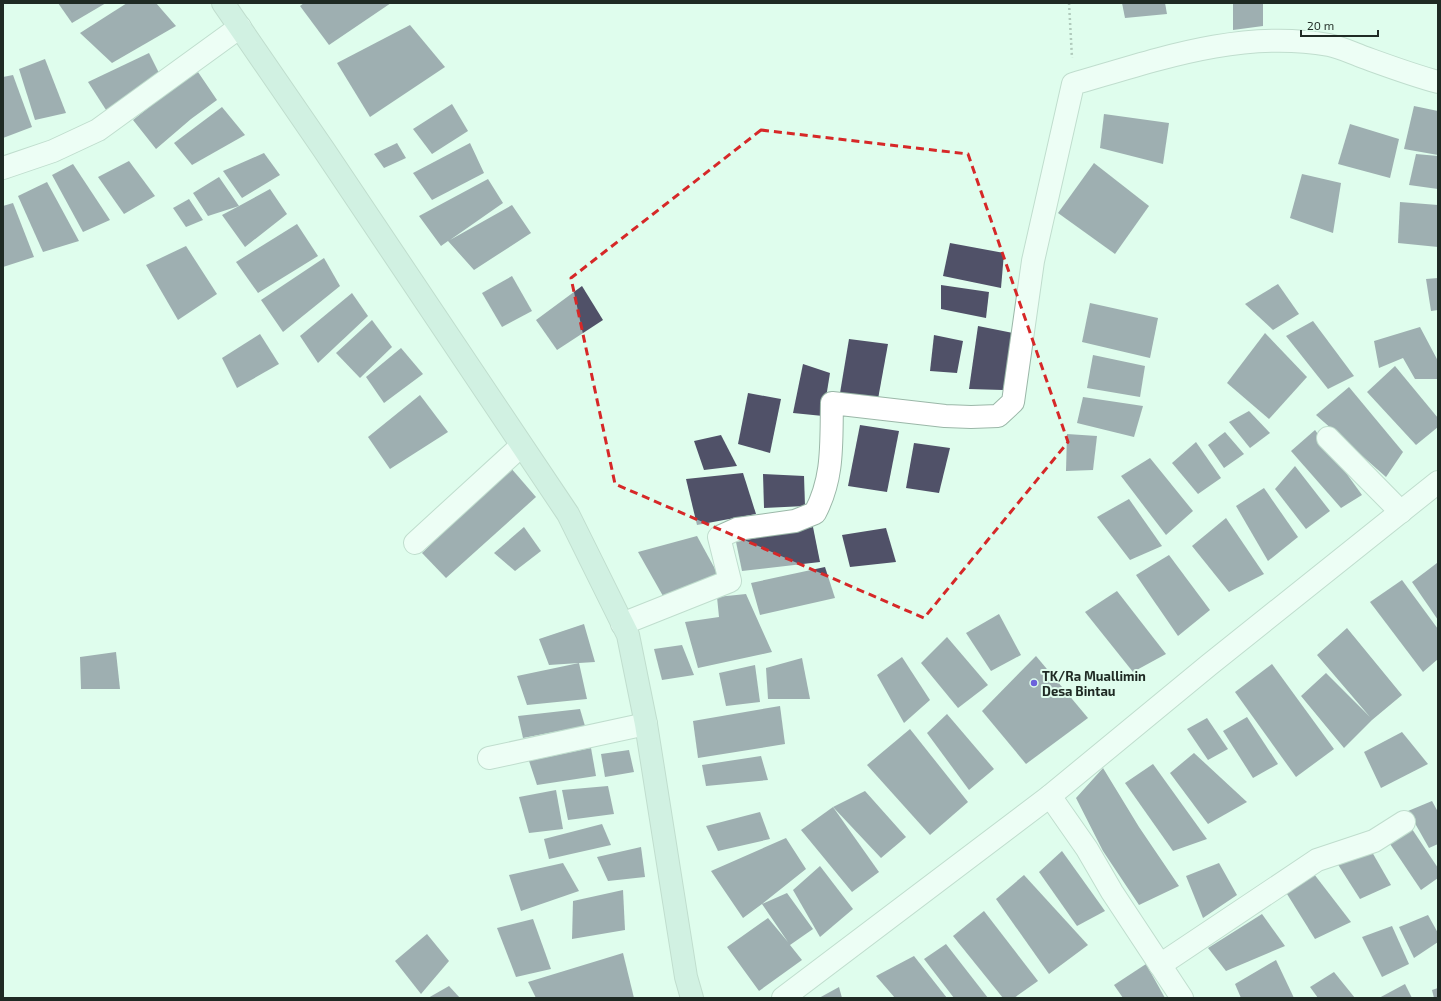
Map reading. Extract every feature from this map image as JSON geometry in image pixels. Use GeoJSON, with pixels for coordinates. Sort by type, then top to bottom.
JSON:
{"type":"FeatureCollection","features":[{"type":"Feature","properties":{"kind":"street"},"geometry":{"type":"LineString","coordinates":[[223,3],[568,514],[628,634],[646,724],[686,977],[692,998]]}},
{"type":"Feature","properties":{"kind":"street"},"geometry":{"type":"LineString","coordinates":[[3,168],[53,151],[98,130],[240,27]]}},
{"type":"Feature","properties":{"kind":"street"},"geometry":{"type":"LineString","coordinates":[[622,624],[730,581],[719,537],[737,529],[795,520],[815,513],[824,495],[832,455],[832,403],[945,416],[971,417],[998,416],[1013,402],[1033,261],[1073,84],[1182,52],[1246,41],[1285,40],[1330,45],[1414,76],[1438,82]]}},
{"type":"Feature","properties":{"kind":"street"},"geometry":{"type":"LineString","coordinates":[[1328,438],[1401,512]]}},
{"type":"Feature","properties":{"kind":"street"},"geometry":{"type":"LineString","coordinates":[[414,543],[521,446]]}},
{"type":"Feature","properties":{"kind":"street"},"geometry":{"type":"LineString","coordinates":[[783,998],[1050,796],[1209,665],[1438,482]]}},
{"type":"Feature","properties":{"kind":"street"},"geometry":{"type":"LineString","coordinates":[[489,758],[646,724]]}},
{"type":"Feature","properties":{"kind":"street"},"geometry":{"type":"LineString","coordinates":[[1050,796],[1087,848],[1112,892],[1182,998]]}},
{"type":"Feature","properties":{"kind":"street"},"geometry":{"type":"LineString","coordinates":[[1160,965],[1317,860],[1374,841],[1404,822]]}},
{"type":"Feature","properties":{"kind":"path"},"geometry":{"type":"LineString","coordinates":[[1069,3],[1073,84]]}},
{"type":"Feature","properties":{"kind":"highlighted area"},"geometry":{"type":"Polygon","coordinates":[[[761,130],[968,154],[1068,442],[924,618],[615,484],[571,278],[761,130]]]}},
{"type":"Feature","properties":{"kind":"building"},"geometry":{"type":"Polygon","coordinates":[[[58,3],[106,3],[72,23],[58,3]]]}},
{"type":"Feature","properties":{"kind":"building"},"geometry":{"type":"Polygon","coordinates":[[[127,3],[156,3],[176,26],[112,63],[80,33],[127,3]]]}},
{"type":"Feature","properties":{"kind":"building"},"geometry":{"type":"Polygon","coordinates":[[[304,3],[391,3],[329,45],[300,6],[304,3]]]}},
{"type":"Feature","properties":{"kind":"building"},"geometry":{"type":"Polygon","coordinates":[[[1122,3],[1165,3],[1167,14],[1125,18],[1122,3]]]}},
{"type":"Feature","properties":{"kind":"building"},"geometry":{"type":"Polygon","coordinates":[[[1233,3],[1263,3],[1263,26],[1233,30],[1233,3]]]}},
{"type":"Feature","properties":{"kind":"building"},"geometry":{"type":"Polygon","coordinates":[[[410,25],[445,67],[370,117],[337,63],[410,25]]]}},
{"type":"Feature","properties":{"kind":"building"},"geometry":{"type":"Polygon","coordinates":[[[149,53],[160,75],[108,113],[88,82],[149,53]]]}},
{"type":"Feature","properties":{"kind":"building"},"geometry":{"type":"Polygon","coordinates":[[[45,59],[66,113],[35,120],[19,69],[45,59]]]}},
{"type":"Feature","properties":{"kind":"building"},"geometry":{"type":"Polygon","coordinates":[[[198,72],[217,100],[191,119],[156,149],[133,120],[168,92],[198,72]]]}},
{"type":"Feature","properties":{"kind":"building"},"geometry":{"type":"Polygon","coordinates":[[[13,75],[32,127],[3,138],[3,77],[13,75]]]}},
{"type":"Feature","properties":{"kind":"building"},"geometry":{"type":"Polygon","coordinates":[[[452,104],[468,131],[432,154],[413,129],[452,104]]]}},
{"type":"Feature","properties":{"kind":"building"},"geometry":{"type":"Polygon","coordinates":[[[1414,106],[1438,111],[1438,155],[1404,149],[1414,106]]]}},
{"type":"Feature","properties":{"kind":"building"},"geometry":{"type":"Polygon","coordinates":[[[222,107],[245,135],[192,165],[174,143],[222,107]]]}},
{"type":"Feature","properties":{"kind":"building"},"geometry":{"type":"Polygon","coordinates":[[[1104,114],[1169,123],[1163,164],[1100,148],[1104,114]]]}},
{"type":"Feature","properties":{"kind":"building"},"geometry":{"type":"Polygon","coordinates":[[[1350,124],[1399,139],[1390,178],[1338,164],[1350,124]]]}},
{"type":"Feature","properties":{"kind":"building"},"geometry":{"type":"Polygon","coordinates":[[[397,143],[406,158],[384,168],[374,154],[397,143]]]}},
{"type":"Feature","properties":{"kind":"building"},"geometry":{"type":"Polygon","coordinates":[[[470,143],[484,173],[432,200],[413,173],[470,143]]]}},
{"type":"Feature","properties":{"kind":"building"},"geometry":{"type":"Polygon","coordinates":[[[264,153],[280,175],[242,198],[223,171],[264,153]]]}},
{"type":"Feature","properties":{"kind":"building"},"geometry":{"type":"Polygon","coordinates":[[[1416,154],[1438,156],[1438,189],[1409,185],[1416,154]]]}},
{"type":"Feature","properties":{"kind":"building"},"geometry":{"type":"Polygon","coordinates":[[[129,161],[155,196],[124,214],[98,177],[129,161]]]}},
{"type":"Feature","properties":{"kind":"building"},"geometry":{"type":"Polygon","coordinates":[[[1094,163],[1149,206],[1115,254],[1058,213],[1094,163]]]}},
{"type":"Feature","properties":{"kind":"building"},"geometry":{"type":"Polygon","coordinates":[[[73,164],[110,220],[83,232],[52,175],[73,164]]]}},
{"type":"Feature","properties":{"kind":"building"},"geometry":{"type":"Polygon","coordinates":[[[1302,174],[1341,183],[1333,233],[1290,218],[1302,174]]]}},
{"type":"Feature","properties":{"kind":"building"},"geometry":{"type":"Polygon","coordinates":[[[219,177],[239,206],[208,216],[193,193],[219,177]]]}},
{"type":"Feature","properties":{"kind":"building"},"geometry":{"type":"Polygon","coordinates":[[[488,179],[503,203],[450,240],[512,205],[531,233],[474,270],[448,241],[441,246],[419,216],[488,179]]]}},
{"type":"Feature","properties":{"kind":"building"},"geometry":{"type":"Polygon","coordinates":[[[47,182],[79,241],[43,252],[18,196],[47,182]]]}},
{"type":"Feature","properties":{"kind":"building"},"geometry":{"type":"Polygon","coordinates":[[[270,189],[287,214],[245,247],[222,215],[270,189]]]}},
{"type":"Feature","properties":{"kind":"building"},"geometry":{"type":"Polygon","coordinates":[[[189,199],[203,220],[186,227],[173,208],[189,199]]]}},
{"type":"Feature","properties":{"kind":"building"},"geometry":{"type":"Polygon","coordinates":[[[1400,202],[1438,205],[1438,247],[1398,243],[1400,202]]]}},
{"type":"Feature","properties":{"kind":"building"},"geometry":{"type":"Polygon","coordinates":[[[13,203],[34,257],[3,267],[3,206],[13,203]]]}},
{"type":"Feature","properties":{"kind":"building"},"geometry":{"type":"Polygon","coordinates":[[[297,224],[318,256],[258,293],[236,262],[297,224]]]}},
{"type":"Feature","properties":{"kind":"building"},"geometry":{"type":"Polygon","coordinates":[[[950,243],[1004,253],[1001,288],[943,276],[950,243]]]}},
{"type":"Feature","properties":{"kind":"building"},"geometry":{"type":"Polygon","coordinates":[[[186,246],[217,294],[178,320],[146,265],[186,246]]]}},
{"type":"Feature","properties":{"kind":"building"},"geometry":{"type":"Polygon","coordinates":[[[324,258],[340,286],[283,332],[261,300],[324,258]]]}},
{"type":"Feature","properties":{"kind":"building"},"geometry":{"type":"Polygon","coordinates":[[[512,276],[532,311],[502,327],[482,293],[512,276]]]}},
{"type":"Feature","properties":{"kind":"building"},"geometry":{"type":"Polygon","coordinates":[[[1438,278],[1438,310],[1431,311],[1426,279],[1438,278]]]}},
{"type":"Feature","properties":{"kind":"building"},"geometry":{"type":"Polygon","coordinates":[[[1278,284],[1299,314],[1273,330],[1245,304],[1278,284]]]}},
{"type":"Feature","properties":{"kind":"building"},"geometry":{"type":"Polygon","coordinates":[[[941,285],[989,292],[986,318],[941,309],[941,285]]]}},
{"type":"Feature","properties":{"kind":"building"},"geometry":{"type":"Polygon","coordinates":[[[582,286],[603,320],[557,350],[536,320],[582,286]]]}},
{"type":"Feature","properties":{"kind":"building"},"geometry":{"type":"Polygon","coordinates":[[[352,293],[368,316],[318,363],[300,336],[352,293]]]}},
{"type":"Feature","properties":{"kind":"building"},"geometry":{"type":"Polygon","coordinates":[[[1090,303],[1158,318],[1150,358],[1082,342],[1090,303]]]}},
{"type":"Feature","properties":{"kind":"building"},"geometry":{"type":"Polygon","coordinates":[[[372,320],[392,347],[360,378],[336,353],[372,320]]]}},
{"type":"Feature","properties":{"kind":"building"},"geometry":{"type":"Polygon","coordinates":[[[1313,321],[1354,376],[1328,389],[1286,336],[1313,321]]]}},
{"type":"Feature","properties":{"kind":"building"},"geometry":{"type":"Polygon","coordinates":[[[978,326],[1013,333],[1003,390],[969,389],[978,326]]]}},
{"type":"Feature","properties":{"kind":"building"},"geometry":{"type":"Polygon","coordinates":[[[1420,327],[1438,361],[1438,379],[1415,379],[1403,358],[1379,368],[1374,341],[1420,327]]]}},
{"type":"Feature","properties":{"kind":"building"},"geometry":{"type":"Polygon","coordinates":[[[1265,333],[1307,377],[1269,419],[1227,383],[1265,333]]]}},
{"type":"Feature","properties":{"kind":"building"},"geometry":{"type":"Polygon","coordinates":[[[260,334],[279,364],[237,388],[222,358],[260,334]]]}},
{"type":"Feature","properties":{"kind":"building"},"geometry":{"type":"Polygon","coordinates":[[[934,335],[963,341],[957,373],[930,371],[934,335]]]}},
{"type":"Feature","properties":{"kind":"building"},"geometry":{"type":"Polygon","coordinates":[[[849,339],[888,344],[878,399],[840,393],[849,339]]]}},
{"type":"Feature","properties":{"kind":"building"},"geometry":{"type":"Polygon","coordinates":[[[401,348],[423,374],[384,403],[366,377],[401,348]]]}},
{"type":"Feature","properties":{"kind":"building"},"geometry":{"type":"Polygon","coordinates":[[[1093,355],[1145,366],[1140,397],[1087,388],[1093,355]]]}},
{"type":"Feature","properties":{"kind":"building"},"geometry":{"type":"Polygon","coordinates":[[[803,364],[830,373],[823,416],[793,413],[803,364]]]}},
{"type":"Feature","properties":{"kind":"building"},"geometry":{"type":"Polygon","coordinates":[[[1395,366],[1438,418],[1438,427],[1416,445],[1367,392],[1395,366]]]}},
{"type":"Feature","properties":{"kind":"building"},"geometry":{"type":"Polygon","coordinates":[[[1349,387],[1403,452],[1386,477],[1316,415],[1349,387]]]}},
{"type":"Feature","properties":{"kind":"building"},"geometry":{"type":"Polygon","coordinates":[[[748,393],[781,399],[770,453],[738,444],[748,393]]]}},
{"type":"Feature","properties":{"kind":"building"},"geometry":{"type":"Polygon","coordinates":[[[420,395],[448,432],[390,469],[368,437],[420,395]]]}},
{"type":"Feature","properties":{"kind":"building"},"geometry":{"type":"Polygon","coordinates":[[[1083,397],[1143,406],[1134,437],[1077,423],[1083,397]]]}},
{"type":"Feature","properties":{"kind":"building"},"geometry":{"type":"Polygon","coordinates":[[[1249,411],[1270,433],[1250,448],[1229,422],[1249,411]]]}},
{"type":"Feature","properties":{"kind":"building"},"geometry":{"type":"Polygon","coordinates":[[[860,425],[899,431],[887,492],[848,486],[860,425]]]}},
{"type":"Feature","properties":{"kind":"building"},"geometry":{"type":"Polygon","coordinates":[[[1315,430],[1362,495],[1341,508],[1291,451],[1315,430]]]}},
{"type":"Feature","properties":{"kind":"building"},"geometry":{"type":"Polygon","coordinates":[[[1225,432],[1244,454],[1224,468],[1208,445],[1225,432]]]}},
{"type":"Feature","properties":{"kind":"building"},"geometry":{"type":"Polygon","coordinates":[[[1067,434],[1097,436],[1093,470],[1066,471],[1067,434]]]}},
{"type":"Feature","properties":{"kind":"building"},"geometry":{"type":"Polygon","coordinates":[[[721,435],[737,466],[704,470],[694,441],[721,435]]]}},
{"type":"Feature","properties":{"kind":"building"},"geometry":{"type":"Polygon","coordinates":[[[1196,442],[1221,478],[1198,494],[1172,463],[1196,442]]]}},
{"type":"Feature","properties":{"kind":"building"},"geometry":{"type":"Polygon","coordinates":[[[914,443],[950,448],[939,493],[906,488],[914,443]]]}},
{"type":"Feature","properties":{"kind":"building"},"geometry":{"type":"Polygon","coordinates":[[[1150,458],[1193,511],[1166,535],[1121,476],[1150,458]]]}},
{"type":"Feature","properties":{"kind":"building"},"geometry":{"type":"Polygon","coordinates":[[[1295,466],[1330,511],[1306,529],[1275,489],[1295,466]]]}},
{"type":"Feature","properties":{"kind":"building"},"geometry":{"type":"Polygon","coordinates":[[[510,467],[536,497],[446,578],[422,553],[510,467]]]}},
{"type":"Feature","properties":{"kind":"building"},"geometry":{"type":"Polygon","coordinates":[[[743,473],[756,514],[697,525],[686,479],[743,473]]]}},
{"type":"Feature","properties":{"kind":"building"},"geometry":{"type":"Polygon","coordinates":[[[763,474],[804,476],[805,506],[764,508],[763,474]]]}},
{"type":"Feature","properties":{"kind":"building"},"geometry":{"type":"Polygon","coordinates":[[[1264,488],[1298,537],[1268,561],[1236,506],[1264,488]]]}},
{"type":"Feature","properties":{"kind":"building"},"geometry":{"type":"Polygon","coordinates":[[[1129,499],[1162,546],[1130,560],[1097,517],[1129,499]]]}},
{"type":"Feature","properties":{"kind":"building"},"geometry":{"type":"Polygon","coordinates":[[[1226,518],[1264,574],[1229,592],[1192,546],[1226,518]]]}},
{"type":"Feature","properties":{"kind":"building"},"geometry":{"type":"Polygon","coordinates":[[[524,527],[541,551],[515,571],[494,553],[524,527]]]}},
{"type":"Feature","properties":{"kind":"building"},"geometry":{"type":"Polygon","coordinates":[[[813,527],[820,562],[742,571],[736,542],[813,527]]]}},
{"type":"Feature","properties":{"kind":"building"},"geometry":{"type":"Polygon","coordinates":[[[886,528],[896,562],[850,567],[842,535],[886,528]]]}},
{"type":"Feature","properties":{"kind":"building"},"geometry":{"type":"Polygon","coordinates":[[[697,536],[720,578],[663,596],[638,552],[697,536]]]}},
{"type":"Feature","properties":{"kind":"building"},"geometry":{"type":"Polygon","coordinates":[[[1169,555],[1210,610],[1178,636],[1136,575],[1169,555]]]}},
{"type":"Feature","properties":{"kind":"building"},"geometry":{"type":"Polygon","coordinates":[[[1437,563],[1438,564],[1438,620],[1412,582],[1437,563]]]}},
{"type":"Feature","properties":{"kind":"building"},"geometry":{"type":"Polygon","coordinates":[[[825,567],[835,598],[760,615],[751,583],[825,567]]]}},
{"type":"Feature","properties":{"kind":"building"},"geometry":{"type":"Polygon","coordinates":[[[1402,580],[1438,629],[1438,659],[1423,672],[1370,602],[1402,580]]]}},
{"type":"Feature","properties":{"kind":"building"},"geometry":{"type":"Polygon","coordinates":[[[1117,591],[1166,654],[1133,672],[1085,612],[1117,591]]]}},
{"type":"Feature","properties":{"kind":"building"},"geometry":{"type":"Polygon","coordinates":[[[746,594],[772,652],[698,668],[685,622],[719,617],[717,597],[746,594]]]}},
{"type":"Feature","properties":{"kind":"building"},"geometry":{"type":"Polygon","coordinates":[[[999,614],[1021,655],[991,671],[966,633],[999,614]]]}},
{"type":"Feature","properties":{"kind":"building"},"geometry":{"type":"Polygon","coordinates":[[[584,624],[595,662],[549,665],[539,639],[584,624]]]}},
{"type":"Feature","properties":{"kind":"building"},"geometry":{"type":"Polygon","coordinates":[[[1347,628],[1402,695],[1372,720],[1344,748],[1301,696],[1326,673],[1370,717],[1317,655],[1347,628]]]}},
{"type":"Feature","properties":{"kind":"building"},"geometry":{"type":"Polygon","coordinates":[[[947,637],[988,685],[958,708],[921,663],[947,637]]]}},
{"type":"Feature","properties":{"kind":"building"},"geometry":{"type":"Polygon","coordinates":[[[682,645],[694,675],[662,680],[654,649],[682,645]]]}},
{"type":"Feature","properties":{"kind":"building"},"geometry":{"type":"Polygon","coordinates":[[[116,652],[120,689],[81,689],[80,657],[116,652]]]}},
{"type":"Feature","properties":{"kind":"building","name":"TK/Ra Muallimin Desa Bintau"},"geometry":{"type":"Polygon","coordinates":[[[1036,656],[1088,718],[1026,764],[982,711],[1036,656]]]}},
{"type":"Feature","properties":{"kind":"building"},"geometry":{"type":"Polygon","coordinates":[[[902,657],[930,700],[904,723],[877,675],[902,657]]]}},
{"type":"Feature","properties":{"kind":"building"},"geometry":{"type":"Polygon","coordinates":[[[802,658],[810,699],[768,699],[766,668],[802,658]]]}},
{"type":"Feature","properties":{"kind":"building"},"geometry":{"type":"Polygon","coordinates":[[[579,663],[587,699],[527,705],[517,676],[579,663]]]}},
{"type":"Feature","properties":{"kind":"building"},"geometry":{"type":"Polygon","coordinates":[[[1272,664],[1334,749],[1296,777],[1235,692],[1272,664]]]}},
{"type":"Feature","properties":{"kind":"building"},"geometry":{"type":"Polygon","coordinates":[[[755,665],[760,702],[726,706],[719,673],[755,665]]]}},
{"type":"Feature","properties":{"kind":"building"},"geometry":{"type":"Polygon","coordinates":[[[780,706],[785,744],[698,758],[693,721],[780,706]]]}},
{"type":"Feature","properties":{"kind":"building"},"geometry":{"type":"Polygon","coordinates":[[[580,709],[585,726],[523,738],[518,716],[580,709]]]}},
{"type":"Feature","properties":{"kind":"building"},"geometry":{"type":"Polygon","coordinates":[[[947,714],[994,769],[969,790],[927,733],[947,714]]]}},
{"type":"Feature","properties":{"kind":"building"},"geometry":{"type":"Polygon","coordinates":[[[1247,717],[1278,764],[1253,778],[1223,731],[1247,717]]]}},
{"type":"Feature","properties":{"kind":"building"},"geometry":{"type":"Polygon","coordinates":[[[1207,718],[1228,749],[1208,760],[1187,729],[1207,718]]]}},
{"type":"Feature","properties":{"kind":"building"},"geometry":{"type":"Polygon","coordinates":[[[910,729],[968,802],[930,835],[867,765],[910,729]]]}},
{"type":"Feature","properties":{"kind":"building"},"geometry":{"type":"Polygon","coordinates":[[[1402,732],[1428,764],[1381,788],[1364,752],[1402,732]]]}},
{"type":"Feature","properties":{"kind":"building"},"geometry":{"type":"Polygon","coordinates":[[[591,748],[596,776],[537,785],[529,761],[591,748]]]}},
{"type":"Feature","properties":{"kind":"building"},"geometry":{"type":"Polygon","coordinates":[[[629,750],[634,772],[605,777],[601,754],[629,750]]]}},
{"type":"Feature","properties":{"kind":"building"},"geometry":{"type":"Polygon","coordinates":[[[1194,753],[1247,802],[1208,824],[1170,773],[1194,753]]]}},
{"type":"Feature","properties":{"kind":"building"},"geometry":{"type":"Polygon","coordinates":[[[761,756],[768,780],[706,786],[702,765],[761,756]]]}},
{"type":"Feature","properties":{"kind":"building"},"geometry":{"type":"Polygon","coordinates":[[[1153,764],[1207,839],[1173,851],[1125,783],[1153,764]]]}},
{"type":"Feature","properties":{"kind":"building"},"geometry":{"type":"Polygon","coordinates":[[[1103,768],[1139,827],[1179,886],[1139,905],[1103,851],[1076,798],[1103,768]]]}},
{"type":"Feature","properties":{"kind":"building"},"geometry":{"type":"Polygon","coordinates":[[[608,786],[614,814],[568,820],[562,790],[608,786]]]}},
{"type":"Feature","properties":{"kind":"building"},"geometry":{"type":"Polygon","coordinates":[[[556,790],[563,829],[529,833],[519,797],[556,790]]]}},
{"type":"Feature","properties":{"kind":"building"},"geometry":{"type":"Polygon","coordinates":[[[865,791],[906,837],[881,858],[833,807],[865,791]]]}},
{"type":"Feature","properties":{"kind":"building"},"geometry":{"type":"Polygon","coordinates":[[[1432,801],[1438,812],[1438,844],[1429,848],[1408,811],[1432,801]]]}},
{"type":"Feature","properties":{"kind":"building"},"geometry":{"type":"Polygon","coordinates":[[[833,807],[879,872],[852,892],[801,830],[833,807]]]}},
{"type":"Feature","properties":{"kind":"building"},"geometry":{"type":"Polygon","coordinates":[[[760,812],[770,839],[718,851],[706,826],[760,812]]]}},
{"type":"Feature","properties":{"kind":"building"},"geometry":{"type":"Polygon","coordinates":[[[602,824],[611,845],[549,859],[544,839],[602,824]]]}},
{"type":"Feature","properties":{"kind":"building"},"geometry":{"type":"Polygon","coordinates":[[[1410,826],[1438,868],[1438,878],[1421,890],[1388,841],[1410,826]]]}},
{"type":"Feature","properties":{"kind":"building"},"geometry":{"type":"Polygon","coordinates":[[[786,838],[806,869],[743,918],[711,871],[786,838]]]}},
{"type":"Feature","properties":{"kind":"building"},"geometry":{"type":"Polygon","coordinates":[[[641,847],[645,877],[608,881],[597,857],[641,847]]]}},
{"type":"Feature","properties":{"kind":"building"},"geometry":{"type":"Polygon","coordinates":[[[1062,851],[1105,911],[1077,926],[1039,872],[1062,851]]]}},
{"type":"Feature","properties":{"kind":"building"},"geometry":{"type":"Polygon","coordinates":[[[1372,852],[1391,885],[1360,899],[1337,863],[1372,852]]]}},
{"type":"Feature","properties":{"kind":"building"},"geometry":{"type":"Polygon","coordinates":[[[563,863],[579,891],[521,911],[509,875],[563,863]]]}},
{"type":"Feature","properties":{"kind":"building"},"geometry":{"type":"Polygon","coordinates":[[[1219,863],[1237,895],[1203,918],[1186,876],[1219,863]]]}},
{"type":"Feature","properties":{"kind":"building"},"geometry":{"type":"Polygon","coordinates":[[[820,866],[853,909],[820,937],[793,890],[820,866]]]}},
{"type":"Feature","properties":{"kind":"building"},"geometry":{"type":"Polygon","coordinates":[[[1314,874],[1351,922],[1315,939],[1287,894],[1314,874]]]}},
{"type":"Feature","properties":{"kind":"building"},"geometry":{"type":"Polygon","coordinates":[[[1024,875],[1088,945],[1049,974],[996,899],[1024,875]]]}},
{"type":"Feature","properties":{"kind":"building"},"geometry":{"type":"Polygon","coordinates":[[[623,890],[625,930],[572,939],[573,901],[623,890]]]}},
{"type":"Feature","properties":{"kind":"building"},"geometry":{"type":"Polygon","coordinates":[[[787,893],[813,929],[790,945],[802,960],[759,991],[727,947],[768,918],[788,942],[762,904],[787,893]]]}},
{"type":"Feature","properties":{"kind":"building"},"geometry":{"type":"Polygon","coordinates":[[[984,911],[1038,981],[1014,998],[1003,998],[953,936],[984,911]]]}},
{"type":"Feature","properties":{"kind":"building"},"geometry":{"type":"Polygon","coordinates":[[[1262,914],[1285,946],[1226,971],[1208,948],[1262,914]]]}},
{"type":"Feature","properties":{"kind":"building"},"geometry":{"type":"Polygon","coordinates":[[[1428,915],[1438,933],[1438,942],[1414,958],[1399,927],[1428,915]]]}},
{"type":"Feature","properties":{"kind":"building"},"geometry":{"type":"Polygon","coordinates":[[[533,919],[551,969],[516,977],[497,928],[533,919]]]}},
{"type":"Feature","properties":{"kind":"building"},"geometry":{"type":"Polygon","coordinates":[[[1392,926],[1409,964],[1382,977],[1362,937],[1392,926]]]}},
{"type":"Feature","properties":{"kind":"building"},"geometry":{"type":"Polygon","coordinates":[[[427,934],[449,961],[421,994],[395,961],[427,934]]]}},
{"type":"Feature","properties":{"kind":"building"},"geometry":{"type":"Polygon","coordinates":[[[946,944],[988,998],[954,998],[924,959],[946,944]]]}},
{"type":"Feature","properties":{"kind":"building"},"geometry":{"type":"Polygon","coordinates":[[[623,953],[634,998],[536,998],[528,982],[623,953]]]}},
{"type":"Feature","properties":{"kind":"building"},"geometry":{"type":"Polygon","coordinates":[[[914,956],[947,998],[895,998],[876,976],[914,956]]]}},
{"type":"Feature","properties":{"kind":"building"},"geometry":{"type":"Polygon","coordinates":[[[1276,960],[1294,998],[1241,998],[1235,984],[1276,960]]]}},
{"type":"Feature","properties":{"kind":"building"},"geometry":{"type":"Polygon","coordinates":[[[1146,964],[1165,998],[1123,998],[1114,985],[1146,964]]]}},
{"type":"Feature","properties":{"kind":"building"},"geometry":{"type":"Polygon","coordinates":[[[1334,972],[1355,998],[1318,998],[1310,987],[1334,972]]]}},
{"type":"Feature","properties":{"kind":"building"},"geometry":{"type":"Polygon","coordinates":[[[1405,984],[1412,998],[1379,998],[1405,984]]]}},
{"type":"Feature","properties":{"kind":"building"},"geometry":{"type":"Polygon","coordinates":[[[449,986],[460,998],[428,998],[449,986]]]}},
{"type":"Feature","properties":{"kind":"building"},"geometry":{"type":"Polygon","coordinates":[[[839,987],[842,998],[819,998],[839,987]]]}},
{"type":"Feature","properties":{"kind":"building"},"geometry":{"type":"Polygon","coordinates":[[[1438,988],[1438,998],[1434,998],[1432,990],[1438,988]]]}},
{"type":"Feature","properties":{"kind":"place","name":"TK/Ra Muallimin Desa Bintau"},"geometry":{"type":"Point","coordinates":[1034,683]}}]}
